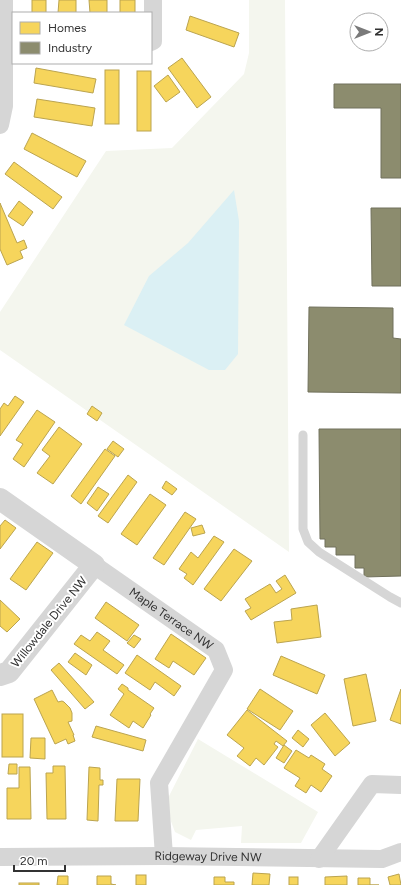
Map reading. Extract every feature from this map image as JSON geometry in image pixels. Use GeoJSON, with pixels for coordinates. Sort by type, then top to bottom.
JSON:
{"type":"FeatureCollection","features":[{"type":"Feature","properties":{"kind":"street"},"geometry":{"type":"LineString","coordinates":[[0,125],[4,106],[9,50],[4,0]]}},
{"type":"Feature","properties":{"kind":"street"},"geometry":{"type":"LineString","coordinates":[[152,42],[153,0]]}},
{"type":"Feature","properties":{"kind":"street","name":"Maple Terrace NW"},"geometry":{"type":"LineString","coordinates":[[0,499],[216,650],[224,670],[159,783],[164,856]]}},
{"type":"Feature","properties":{"kind":"street","name":"Willowdale Drive NW"},"geometry":{"type":"LineString","coordinates":[[0,675],[9,672],[94,565]]}},
{"type":"Feature","properties":{"kind":"street"},"geometry":{"type":"LineString","coordinates":[[319,859],[372,784],[401,785]]}},
{"type":"Feature","properties":{"kind":"street","name":"Ridgeway Drive NW"},"geometry":{"type":"LineString","coordinates":[[0,857],[164,856],[382,859],[401,852]]}},
{"type":"Feature","properties":{"kind":"lane"},"geometry":{"type":"LineString","coordinates":[[303,435],[304,529],[308,542],[319,552],[401,603]]}},
{"type":"Feature","properties":{"kind":"shaded area"},"geometry":{"type":"Polygon","coordinates":[[[249,0],[285,0],[289,552],[0,350],[0,312],[106,151],[172,148],[244,74],[249,53],[249,0]]]}},
{"type":"Feature","properties":{"kind":"shaded area"},"geometry":{"type":"Polygon","coordinates":[[[234,190],[239,221],[238,354],[225,370],[209,370],[124,325],[149,276],[188,243],[234,190]]]}},
{"type":"Feature","properties":{"kind":"shaded area"},"geometry":{"type":"Polygon","coordinates":[[[198,739],[318,812],[301,843],[241,843],[242,826],[196,830],[191,840],[175,832],[169,816],[167,800],[198,739]]]}},
{"type":"Feature","properties":{"kind":"building: Homes"},"geometry":{"type":"Polygon","coordinates":[[[32,0],[46,0],[46,12],[32,12],[32,0]]]}},
{"type":"Feature","properties":{"kind":"building: Homes"},"geometry":{"type":"Polygon","coordinates":[[[59,0],[76,0],[76,12],[58,12],[59,0]]]}},
{"type":"Feature","properties":{"kind":"building: Homes"},"geometry":{"type":"Polygon","coordinates":[[[89,0],[107,0],[107,12],[90,12],[89,0]]]}},
{"type":"Feature","properties":{"kind":"building: Homes"},"geometry":{"type":"Polygon","coordinates":[[[120,0],[135,0],[135,12],[120,12],[120,0]]]}},
{"type":"Feature","properties":{"kind":"building: Homes"},"geometry":{"type":"Polygon","coordinates":[[[190,16],[239,33],[234,47],[186,30],[190,16]]]}},
{"type":"Feature","properties":{"kind":"building: Homes"},"geometry":{"type":"Polygon","coordinates":[[[182,58],[211,97],[197,108],[168,68],[182,58]]]}},
{"type":"Feature","properties":{"kind":"building: Homes"},"geometry":{"type":"Polygon","coordinates":[[[36,68],[96,79],[93,93],[34,83],[36,68]]]}},
{"type":"Feature","properties":{"kind":"building: Homes"},"geometry":{"type":"Polygon","coordinates":[[[105,70],[119,70],[119,124],[105,124],[105,70]]]}},
{"type":"Feature","properties":{"kind":"building: Homes"},"geometry":{"type":"Polygon","coordinates":[[[137,71],[151,71],[151,131],[137,131],[137,71]]]}},
{"type":"Feature","properties":{"kind":"building: Homes"},"geometry":{"type":"Polygon","coordinates":[[[168,75],[180,92],[166,102],[154,86],[168,75]]]}},
{"type":"Feature","properties":{"kind":"building: Homes"},"geometry":{"type":"Polygon","coordinates":[[[37,99],[95,108],[92,126],[34,117],[37,99]]]}},
{"type":"Feature","properties":{"kind":"building: Homes"},"geometry":{"type":"Polygon","coordinates":[[[32,133],[86,161],[77,177],[24,149],[32,133]]]}},
{"type":"Feature","properties":{"kind":"building: Homes"},"geometry":{"type":"Polygon","coordinates":[[[14,162],[62,197],[53,209],[5,174],[14,162]]]}},
{"type":"Feature","properties":{"kind":"building: Homes"},"geometry":{"type":"Polygon","coordinates":[[[19,201],[33,212],[23,226],[8,216],[19,201]]]}},
{"type":"Feature","properties":{"kind":"building: Homes"},"geometry":{"type":"Polygon","coordinates":[[[0,203],[17,243],[24,240],[27,248],[20,251],[23,258],[7,265],[0,249],[0,203]]]}},
{"type":"Feature","properties":{"kind":"building: Homes"},"geometry":{"type":"Polygon","coordinates":[[[15,396],[24,402],[0,436],[0,409],[4,403],[8,406],[15,396]]]}},
{"type":"Feature","properties":{"kind":"building: Homes"},"geometry":{"type":"Polygon","coordinates":[[[92,406],[102,413],[97,421],[87,414],[92,406]]]}},
{"type":"Feature","properties":{"kind":"building: Homes"},"geometry":{"type":"Polygon","coordinates":[[[37,410],[55,422],[24,467],[13,459],[23,444],[16,440],[37,410]]]}},
{"type":"Feature","properties":{"kind":"building: Homes"},"geometry":{"type":"Polygon","coordinates":[[[59,427],[82,444],[53,484],[37,473],[50,456],[42,450],[59,427]]]}},
{"type":"Feature","properties":{"kind":"building: Homes"},"geometry":{"type":"Polygon","coordinates":[[[113,441],[124,449],[118,457],[107,449],[113,441]]]}},
{"type":"Feature","properties":{"kind":"building: Homes"},"geometry":{"type":"Polygon","coordinates":[[[105,449],[115,456],[81,504],[71,496],[105,449]]]}},
{"type":"Feature","properties":{"kind":"building: Homes"},"geometry":{"type":"Polygon","coordinates":[[[128,475],[137,482],[108,523],[98,516],[128,475]]]}},
{"type":"Feature","properties":{"kind":"building: Homes"},"geometry":{"type":"Polygon","coordinates":[[[166,481],[177,489],[172,495],[162,488],[166,481]]]}},
{"type":"Feature","properties":{"kind":"building: Homes"},"geometry":{"type":"Polygon","coordinates":[[[98,487],[109,494],[97,511],[87,503],[98,487]]]}},
{"type":"Feature","properties":{"kind":"building: Homes"},"geometry":{"type":"Polygon","coordinates":[[[150,494],[166,505],[137,545],[121,534],[150,494]]]}},
{"type":"Feature","properties":{"kind":"building: Homes"},"geometry":{"type":"Polygon","coordinates":[[[185,512],[196,519],[164,565],[153,558],[185,512]]]}},
{"type":"Feature","properties":{"kind":"building: Homes"},"geometry":{"type":"Polygon","coordinates":[[[5,520],[16,528],[0,549],[0,526],[5,520]]]}},
{"type":"Feature","properties":{"kind":"building: Homes"},"geometry":{"type":"Polygon","coordinates":[[[202,525],[205,533],[193,536],[191,528],[202,525]]]}},
{"type":"Feature","properties":{"kind":"building: Homes"},"geometry":{"type":"Polygon","coordinates":[[[214,536],[224,542],[193,585],[184,578],[187,574],[179,569],[191,552],[198,558],[214,536]]]}},
{"type":"Feature","properties":{"kind":"building: Homes"},"geometry":{"type":"Polygon","coordinates":[[[37,542],[53,553],[26,590],[10,579],[37,542]]]}},
{"type":"Feature","properties":{"kind":"building: Homes"},"geometry":{"type":"Polygon","coordinates":[[[234,549],[252,561],[221,601],[204,589],[234,549]]]}},
{"type":"Feature","properties":{"kind":"building: Homes"},"geometry":{"type":"Polygon","coordinates":[[[285,575],[296,593],[251,620],[245,611],[251,608],[245,599],[270,584],[276,593],[282,589],[276,581],[285,575]]]}},
{"type":"Feature","properties":{"kind":"building: Homes"},"geometry":{"type":"Polygon","coordinates":[[[0,600],[20,619],[7,632],[0,626],[0,600]]]}},
{"type":"Feature","properties":{"kind":"building: Homes"},"geometry":{"type":"Polygon","coordinates":[[[106,602],[139,625],[127,641],[95,618],[106,602]]]}},
{"type":"Feature","properties":{"kind":"building: Homes"},"geometry":{"type":"Polygon","coordinates":[[[317,605],[321,637],[277,643],[274,622],[292,620],[291,609],[317,605]]]}},
{"type":"Feature","properties":{"kind":"building: Homes"},"geometry":{"type":"Polygon","coordinates":[[[97,632],[110,641],[103,650],[124,665],[117,674],[74,644],[81,635],[90,641],[97,632]]]}},
{"type":"Feature","properties":{"kind":"building: Homes"},"geometry":{"type":"Polygon","coordinates":[[[171,634],[206,658],[194,675],[173,661],[169,668],[155,659],[171,634]]]}},
{"type":"Feature","properties":{"kind":"building: Homes"},"geometry":{"type":"Polygon","coordinates":[[[134,635],[141,639],[134,648],[127,643],[134,635]]]}},
{"type":"Feature","properties":{"kind":"building: Homes"},"geometry":{"type":"Polygon","coordinates":[[[75,653],[92,665],[86,675],[68,662],[75,653]]]}},
{"type":"Feature","properties":{"kind":"building: Homes"},"geometry":{"type":"Polygon","coordinates":[[[137,655],[181,686],[174,696],[155,682],[150,690],[125,673],[137,655]]]}},
{"type":"Feature","properties":{"kind":"building: Homes"},"geometry":{"type":"Polygon","coordinates":[[[281,656],[325,675],[317,694],[273,675],[281,656]]]}},
{"type":"Feature","properties":{"kind":"building: Homes"},"geometry":{"type":"Polygon","coordinates":[[[59,663],[94,702],[85,709],[51,670],[59,663]]]}},
{"type":"Feature","properties":{"kind":"building: Homes"},"geometry":{"type":"Polygon","coordinates":[[[366,674],[376,721],[353,726],[344,679],[366,674]]]}},
{"type":"Feature","properties":{"kind":"building: Homes"},"geometry":{"type":"Polygon","coordinates":[[[122,684],[154,708],[143,728],[133,721],[129,728],[110,715],[124,694],[118,689],[122,684]]]}},
{"type":"Feature","properties":{"kind":"building: Homes"},"geometry":{"type":"Polygon","coordinates":[[[260,689],[293,711],[280,730],[247,709],[260,689]]]}},
{"type":"Feature","properties":{"kind":"building: Homes"},"geometry":{"type":"Polygon","coordinates":[[[401,689],[401,724],[390,720],[401,689]]]}},
{"type":"Feature","properties":{"kind":"building: Homes"},"geometry":{"type":"Polygon","coordinates":[[[52,690],[58,702],[64,702],[70,708],[72,713],[72,721],[68,722],[75,741],[68,744],[66,739],[55,744],[34,699],[52,690]]]}},
{"type":"Feature","properties":{"kind":"building: Homes"},"geometry":{"type":"Polygon","coordinates":[[[247,710],[287,741],[283,746],[276,741],[274,744],[278,747],[264,765],[256,758],[250,766],[237,756],[244,748],[227,735],[247,710]]]}},
{"type":"Feature","properties":{"kind":"building: Homes"},"geometry":{"type":"Polygon","coordinates":[[[325,713],[350,743],[335,756],[311,725],[325,713]]]}},
{"type":"Feature","properties":{"kind":"building: Homes"},"geometry":{"type":"Polygon","coordinates":[[[2,714],[23,714],[23,757],[2,757],[2,714]]]}},
{"type":"Feature","properties":{"kind":"building: Homes"},"geometry":{"type":"Polygon","coordinates":[[[96,726],[146,740],[143,751],[92,737],[96,726]]]}},
{"type":"Feature","properties":{"kind":"building: Homes"},"geometry":{"type":"Polygon","coordinates":[[[298,730],[309,739],[303,747],[292,738],[298,730]]]}},
{"type":"Feature","properties":{"kind":"building: Homes"},"geometry":{"type":"Polygon","coordinates":[[[31,738],[45,738],[45,759],[30,758],[31,738]]]}},
{"type":"Feature","properties":{"kind":"building: Homes"},"geometry":{"type":"Polygon","coordinates":[[[284,745],[292,751],[284,763],[276,758],[284,745]]]}},
{"type":"Feature","properties":{"kind":"building: Homes"},"geometry":{"type":"Polygon","coordinates":[[[296,750],[309,758],[311,755],[325,764],[322,769],[332,776],[321,792],[311,785],[306,793],[295,786],[300,778],[284,768],[296,750]]]}},
{"type":"Feature","properties":{"kind":"building: Homes"},"geometry":{"type":"Polygon","coordinates":[[[9,764],[17,764],[17,774],[8,774],[9,764]]]}},
{"type":"Feature","properties":{"kind":"building: Homes"},"geometry":{"type":"Polygon","coordinates":[[[53,766],[65,766],[66,819],[47,819],[46,773],[53,773],[53,766]]]}},
{"type":"Feature","properties":{"kind":"building: Homes"},"geometry":{"type":"Polygon","coordinates":[[[19,767],[30,767],[31,819],[7,819],[7,788],[19,788],[19,767]]]}},
{"type":"Feature","properties":{"kind":"building: Homes"},"geometry":{"type":"Polygon","coordinates":[[[89,767],[100,768],[100,780],[103,780],[103,785],[99,785],[98,821],[87,820],[89,767]]]}},
{"type":"Feature","properties":{"kind":"building: Homes"},"geometry":{"type":"Polygon","coordinates":[[[117,779],[140,779],[138,821],[115,821],[117,779]]]}},
{"type":"Feature","properties":{"kind":"building: Homes"},"geometry":{"type":"Polygon","coordinates":[[[253,873],[270,874],[269,885],[252,885],[253,873]]]}},
{"type":"Feature","properties":{"kind":"building: Homes"},"geometry":{"type":"Polygon","coordinates":[[[399,874],[401,885],[390,885],[388,877],[399,874]]]}},
{"type":"Feature","properties":{"kind":"building: Homes"},"geometry":{"type":"Polygon","coordinates":[[[136,875],[146,875],[146,885],[136,885],[136,875]]]}},
{"type":"Feature","properties":{"kind":"building: Homes"},"geometry":{"type":"Polygon","coordinates":[[[58,876],[68,876],[68,885],[57,885],[58,876]]]}},
{"type":"Feature","properties":{"kind":"building: Homes"},"geometry":{"type":"Polygon","coordinates":[[[97,876],[111,876],[111,884],[116,885],[97,885],[97,876]]]}},
{"type":"Feature","properties":{"kind":"building: Homes"},"geometry":{"type":"Polygon","coordinates":[[[347,876],[347,885],[325,885],[325,877],[347,876]]]}},
{"type":"Feature","properties":{"kind":"building: Homes"},"geometry":{"type":"Polygon","coordinates":[[[214,877],[225,877],[225,882],[234,882],[234,885],[214,885],[214,877]]]}},
{"type":"Feature","properties":{"kind":"building: Homes"},"geometry":{"type":"Polygon","coordinates":[[[289,877],[298,877],[298,885],[289,885],[289,877]]]}},
{"type":"Feature","properties":{"kind":"building: Homes"},"geometry":{"type":"Polygon","coordinates":[[[358,878],[370,878],[370,885],[358,885],[358,878]]]}},
{"type":"Feature","properties":{"kind":"building: Homes"},"geometry":{"type":"Polygon","coordinates":[[[19,883],[39,883],[39,885],[19,885],[19,883]]]}},
{"type":"Feature","properties":{"kind":"building: Industry"},"geometry":{"type":"Polygon","coordinates":[[[334,84],[401,84],[401,178],[381,178],[381,108],[334,108],[334,84]]]}},
{"type":"Feature","properties":{"kind":"building: Industry"},"geometry":{"type":"Polygon","coordinates":[[[371,208],[401,208],[401,286],[372,286],[371,208]]]}},
{"type":"Feature","properties":{"kind":"building: Industry"},"geometry":{"type":"Polygon","coordinates":[[[309,307],[393,308],[393,338],[401,339],[401,393],[308,392],[309,307]]]}},
{"type":"Feature","properties":{"kind":"building: Industry"},"geometry":{"type":"Polygon","coordinates":[[[319,429],[401,429],[401,576],[364,577],[364,568],[355,568],[355,555],[336,555],[336,547],[325,547],[325,539],[320,539],[319,429]]]}}]}
